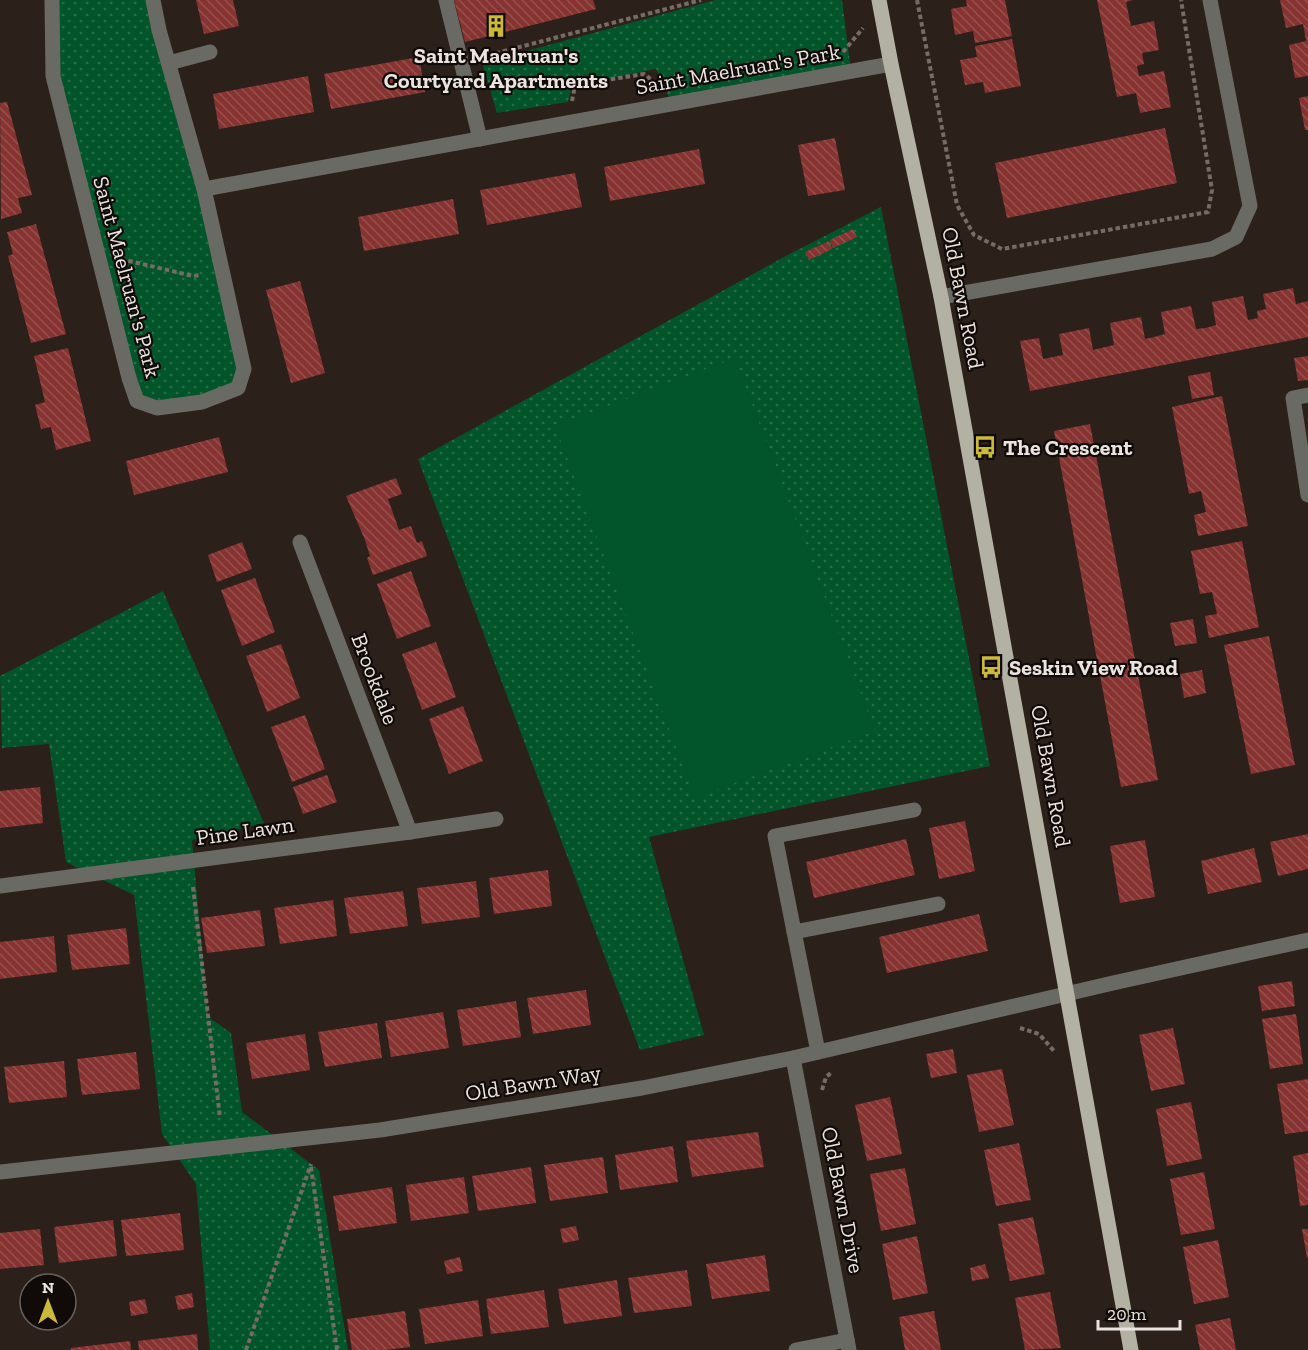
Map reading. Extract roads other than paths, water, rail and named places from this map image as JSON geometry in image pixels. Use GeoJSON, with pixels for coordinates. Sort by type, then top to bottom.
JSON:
{"type":"FeatureCollection","features":[{"type":"Feature","properties":{"kind":"main road","name":"Old Bawn Road"},"geometry":{"type":"LineString","coordinates":[[879,0],[941,297],[1131,1350]]}},
{"type":"Feature","properties":{"kind":"street","name":"Saint Maelruan's Park"},"geometry":{"type":"LineString","coordinates":[[52,0],[52,76],[129,378],[137,401],[157,408],[202,402],[238,388],[244,369],[204,189],[168,63],[153,0]]}},
{"type":"Feature","properties":{"kind":"street"},"geometry":{"type":"LineString","coordinates":[[446,0],[480,139]]}},
{"type":"Feature","properties":{"kind":"street"},"geometry":{"type":"LineString","coordinates":[[941,297],[1212,249],[1236,237],[1250,206],[1210,0]]}},
{"type":"Feature","properties":{"kind":"street"},"geometry":{"type":"LineString","coordinates":[[168,63],[210,52]]}},
{"type":"Feature","properties":{"kind":"street","name":"Saint Maelruan's Park"},"geometry":{"type":"LineString","coordinates":[[204,189],[891,64]]}},
{"type":"Feature","properties":{"kind":"street"},"geometry":{"type":"LineString","coordinates":[[1308,395],[1293,398],[1308,495]]}},
{"type":"Feature","properties":{"kind":"street","name":"Brookdale"},"geometry":{"type":"LineString","coordinates":[[300,542],[410,832]]}},
{"type":"Feature","properties":{"kind":"street"},"geometry":{"type":"LineString","coordinates":[[818,1052],[775,836],[914,810]]}},
{"type":"Feature","properties":{"kind":"street","name":"Pine Lawn"},"geometry":{"type":"LineString","coordinates":[[0,886],[495,819]]}},
{"type":"Feature","properties":{"kind":"street"},"geometry":{"type":"LineString","coordinates":[[795,932],[938,904]]}},
{"type":"Feature","properties":{"kind":"street"},"geometry":{"type":"LineString","coordinates":[[1066,994],[1308,940]]}},
{"type":"Feature","properties":{"kind":"street","name":"Old Bawn Way"},"geometry":{"type":"LineString","coordinates":[[0,1172],[380,1130],[642,1088],[793,1058],[1066,994]]}},
{"type":"Feature","properties":{"kind":"street","name":"Old Bawn Drive"},"geometry":{"type":"LineString","coordinates":[[793,1058],[848,1345]]}},
{"type":"Feature","properties":{"kind":"street"},"geometry":{"type":"LineString","coordinates":[[796,1350],[848,1345]]}},
{"type":"Feature","properties":{"kind":"place","name":"Saint Maelruan's Courtyard Apartments"},"geometry":{"type":"Point","coordinates":[496,26]}},
{"type":"Feature","properties":{"kind":"place","name":"The Crescent"},"geometry":{"type":"Point","coordinates":[985,447]}},
{"type":"Feature","properties":{"kind":"place","name":"Seskin View Road"},"geometry":{"type":"Point","coordinates":[991,667]}}]}
